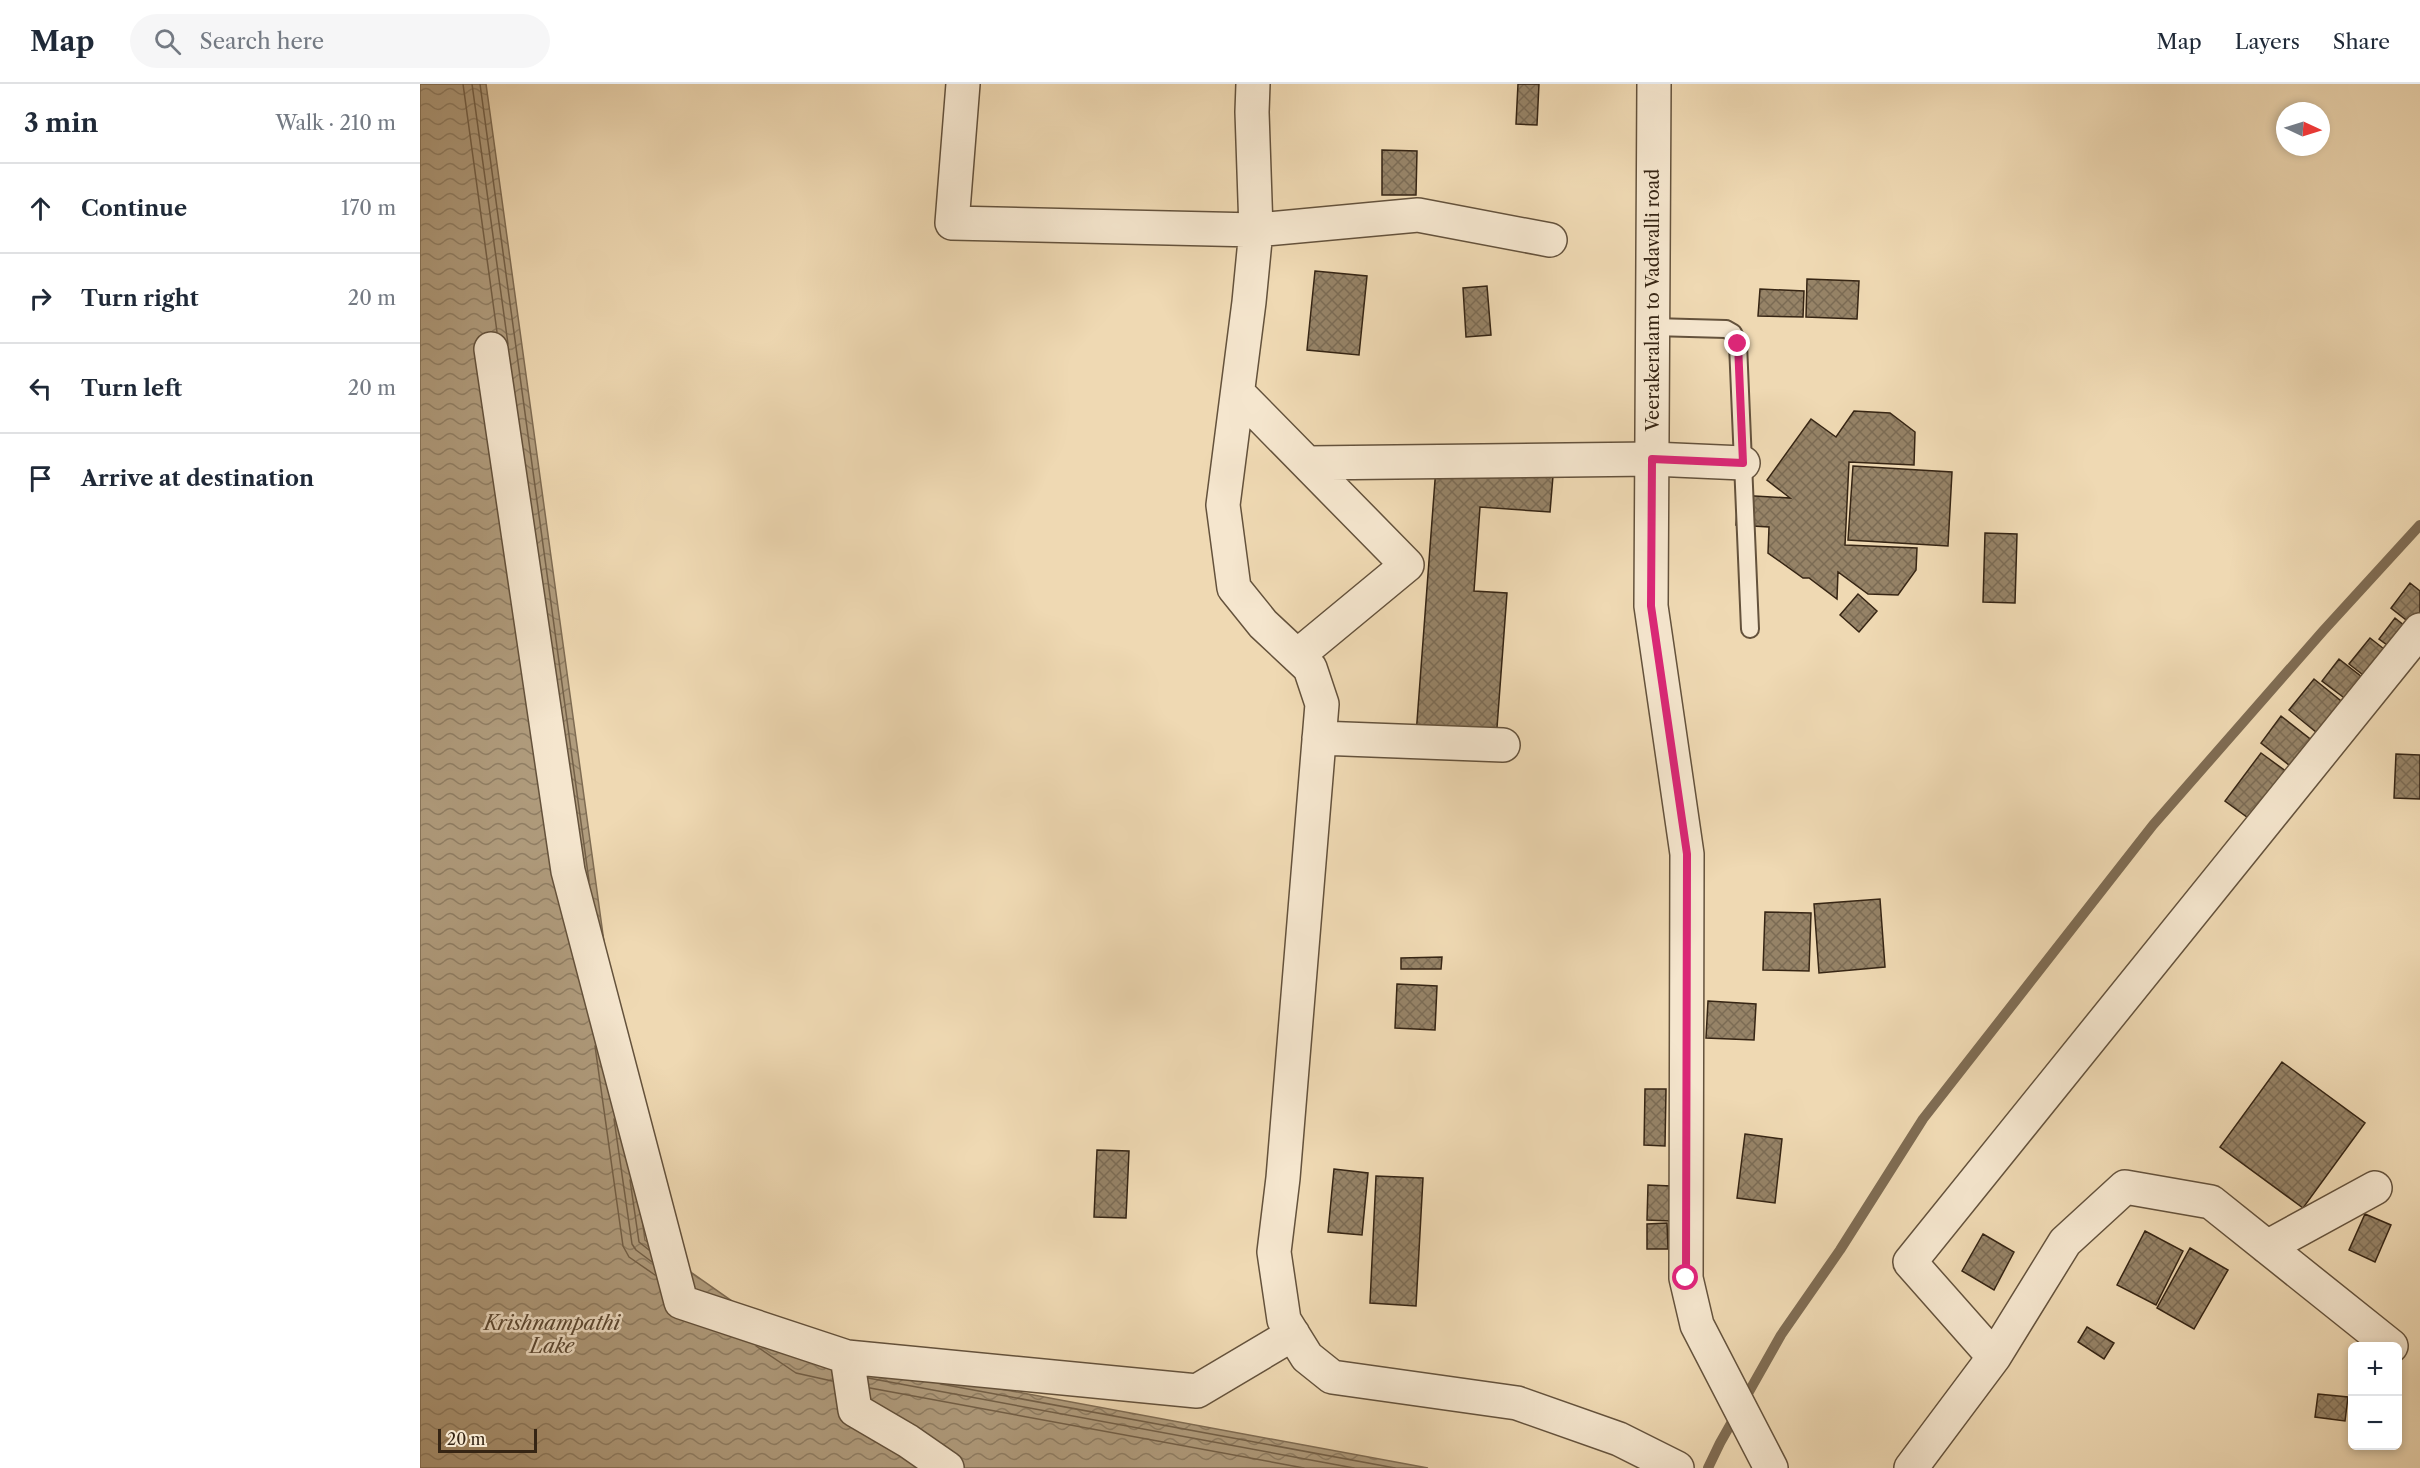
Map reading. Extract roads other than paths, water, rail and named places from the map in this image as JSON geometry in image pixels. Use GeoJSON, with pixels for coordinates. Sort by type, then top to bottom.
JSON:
{"type":"FeatureCollection","features":[{"type":"Feature","properties":{"kind":"street"},"geometry":{"type":"LineString","coordinates":[[963,84],[952,223],[1256,230],[1418,215],[1550,240]]}},
{"type":"Feature","properties":{"kind":"street"},"geometry":{"type":"LineString","coordinates":[[1253,84],[1256,230],[1223,505],[1234,588],[1263,624],[1310,668],[1322,704],[1285,1154],[1274,1252],[1284,1320],[1307,1357],[1332,1377],[1517,1403],[1619,1439],[1677,1468]]}},
{"type":"Feature","properties":{"kind":"street","name":"Veerakeralam to Vadavalli road"},"geometry":{"type":"LineString","coordinates":[[1654,84],[1651,606],[1687,854],[1686,1278],[1697,1325],[1769,1465]]}},
{"type":"Feature","properties":{"kind":"street"},"geometry":{"type":"LineString","coordinates":[[491,349],[568,871],[681,1302],[847,1357],[1197,1391],[1293,1334]]}},
{"type":"Feature","properties":{"kind":"street"},"geometry":{"type":"LineString","coordinates":[[1238,393],[1407,565],[1296,656]]}},
{"type":"Feature","properties":{"kind":"street"},"geometry":{"type":"LineString","coordinates":[[1309,464],[1652,459],[1743,463]]}},
{"type":"Feature","properties":{"kind":"street"},"geometry":{"type":"LineString","coordinates":[[1994,1357],[1910,1262],[2420,630]]}},
{"type":"Feature","properties":{"kind":"street"},"geometry":{"type":"LineString","coordinates":[[1319,738],[1503,745]]}},
{"type":"Feature","properties":{"kind":"street"},"geometry":{"type":"LineString","coordinates":[[1911,1468],[1994,1357],[2065,1242],[2125,1187],[2211,1202],[2386,1342]]}},
{"type":"Feature","properties":{"kind":"street"},"geometry":{"type":"LineString","coordinates":[[2267,1247],[2375,1188]]}},
{"type":"Feature","properties":{"kind":"street"},"geometry":{"type":"LineString","coordinates":[[847,1357],[855,1410],[908,1441],[947,1468]]}},
{"type":"Feature","properties":{"kind":"lane"},"geometry":{"type":"LineString","coordinates":[[1653,327],[1717,327],[1733,333],[1738,344],[1750,628]]}},
{"type":"Feature","properties":{"kind":"water","name":"Krishnampathi Lake"},"geometry":{"type":"Polygon","coordinates":[[[420,84],[486,84],[645,1240],[806,1353],[1428,1468],[420,1468],[420,84]]]}},
{"type":"Feature","properties":{"kind":"waterway"},"geometry":{"type":"LineString","coordinates":[[1708,1468],[1781,1335],[1840,1250],[1923,1119],[2153,825],[2323,631],[2420,525]]}}]}
